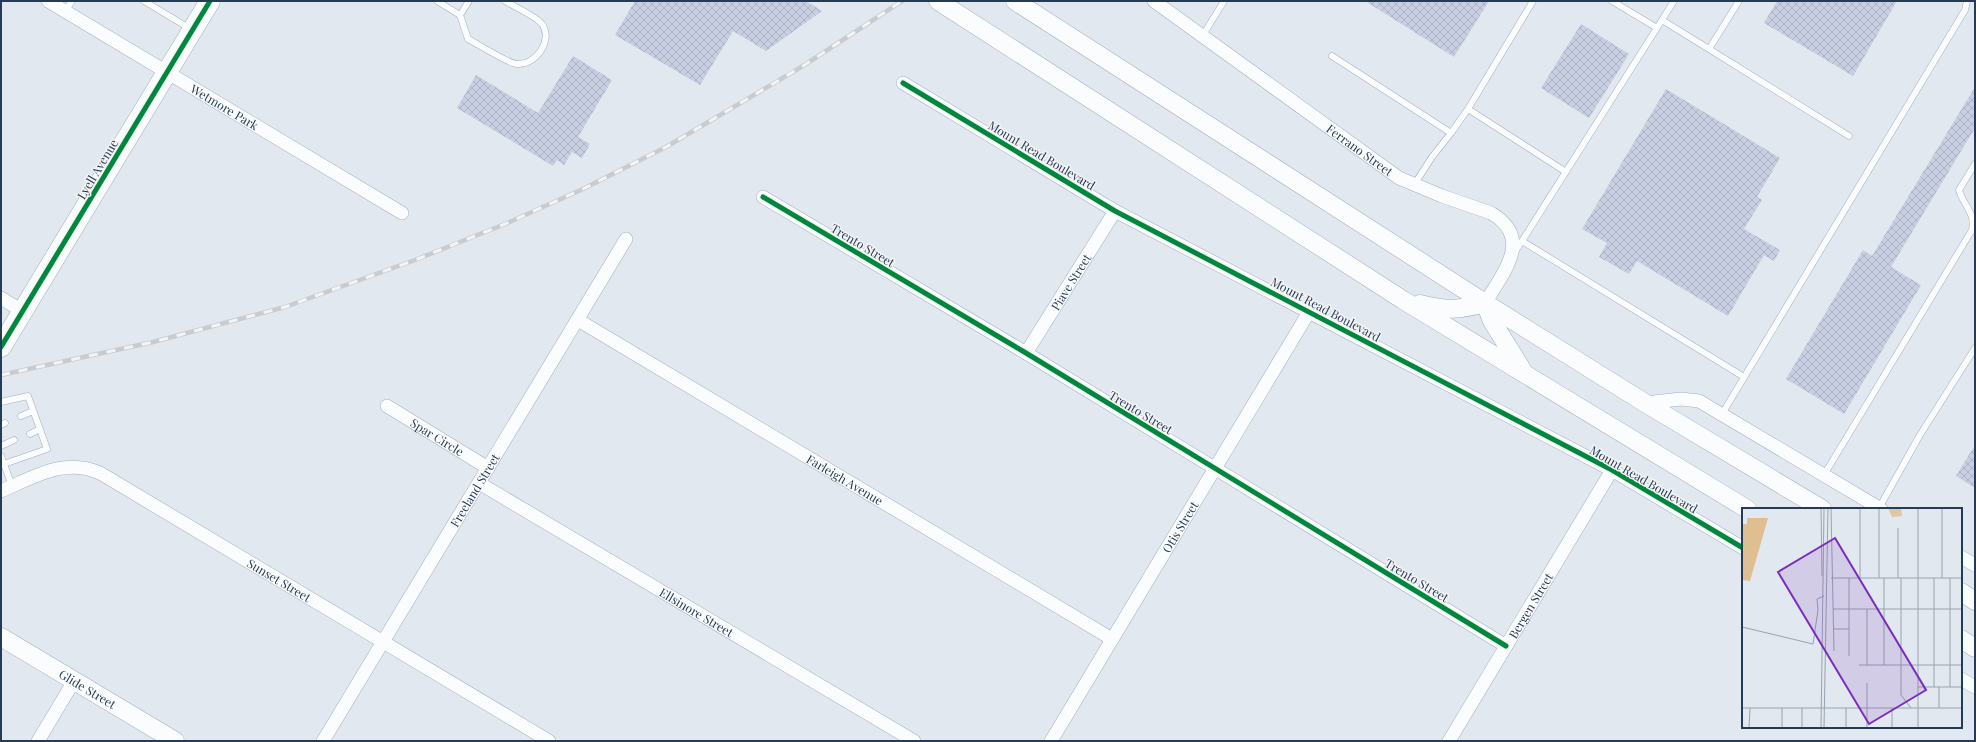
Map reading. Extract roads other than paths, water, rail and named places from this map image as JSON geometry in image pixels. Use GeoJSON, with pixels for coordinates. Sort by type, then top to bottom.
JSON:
{"type":"FeatureCollection","features":[{"type":"Feature","properties":{"kind":"main road","name":"Lyell Avenue"},"geometry":{"type":"LineString","coordinates":[[1,347],[210,1]]}},
{"type":"Feature","properties":{"kind":"main road"},"geometry":{"type":"LineString","coordinates":[[938,1],[1404,300],[1745,508]]}},
{"type":"Feature","properties":{"kind":"main road"},"geometry":{"type":"LineString","coordinates":[[1015,1],[1485,303],[1644,402],[1820,508]]}},
{"type":"Feature","properties":{"kind":"main road"},"geometry":{"type":"LineString","coordinates":[[1404,300],[1438,309],[1460,310],[1485,303]]}},
{"type":"Feature","properties":{"kind":"main road"},"geometry":{"type":"LineString","coordinates":[[1485,303],[1492,321],[1525,374]]}},
{"type":"Feature","properties":{"kind":"main road"},"geometry":{"type":"LineString","coordinates":[[1962,593],[1975,601]]}},
{"type":"Feature","properties":{"kind":"main road","name":"Glide Street"},"geometry":{"type":"LineString","coordinates":[[1,637],[175,741]]}},
{"type":"Feature","properties":{"kind":"main road"},"geometry":{"type":"LineString","coordinates":[[1962,640],[1975,648]]}},
{"type":"Feature","properties":{"kind":"street","name":"Wetmore Park"},"geometry":{"type":"LineString","coordinates":[[48,1],[68,6],[167,72],[402,213]]}},
{"type":"Feature","properties":{"kind":"street","name":"Ferrano Street"},"geometry":{"type":"LineString","coordinates":[[1155,1],[1383,168],[1414,185],[1491,213],[1500,218],[1509,229],[1514,243],[1512,258],[1485,303]]}},
{"type":"Feature","properties":{"kind":"street","name":"Mount Read Boulevard"},"geometry":{"type":"LineString","coordinates":[[903,83],[1115,211],[1612,470],[1742,547]]}},
{"type":"Feature","properties":{"kind":"street","name":"Trento Street"},"geometry":{"type":"LineString","coordinates":[[763,197],[1026,354],[1506,646]]}},
{"type":"Feature","properties":{"kind":"street","name":"Piave Street"},"geometry":{"type":"LineString","coordinates":[[1026,354],[1115,211]]}},
{"type":"Feature","properties":{"kind":"street","name":"Freeland Street"},"geometry":{"type":"LineString","coordinates":[[323,741],[626,239]]}},
{"type":"Feature","properties":{"kind":"street"},"geometry":{"type":"LineString","coordinates":[[1,298],[22,311]]}},
{"type":"Feature","properties":{"kind":"street","name":"Otis Street"},"geometry":{"type":"LineString","coordinates":[[1051,741],[1309,312]]}},
{"type":"Feature","properties":{"kind":"street","name":"Farleigh Avenue"},"geometry":{"type":"LineString","coordinates":[[578,320],[1112,639]]}},
{"type":"Feature","properties":{"kind":"street"},"geometry":{"type":"LineString","coordinates":[[1644,402],[1690,399],[1699,401],[1880,508]]}},
{"type":"Feature","properties":{"kind":"street","name":"Spar Circle"},"geometry":{"type":"LineString","coordinates":[[387,406],[488,468]]}},
{"type":"Feature","properties":{"kind":"street","name":"Sunset Street"},"geometry":{"type":"LineString","coordinates":[[7,489],[62,467],[81,466],[91,469],[109,478],[549,741]]}},
{"type":"Feature","properties":{"kind":"street","name":"Bergen Street"},"geometry":{"type":"LineString","coordinates":[[1449,741],[1612,470]]}},
{"type":"Feature","properties":{"kind":"street","name":"Ellsinore Street"},"geometry":{"type":"LineString","coordinates":[[479,483],[914,741]]}},
{"type":"Feature","properties":{"kind":"street"},"geometry":{"type":"LineString","coordinates":[[1962,558],[1975,565]]}},
{"type":"Feature","properties":{"kind":"street"},"geometry":{"type":"LineString","coordinates":[[1962,680],[1975,687]]}},
{"type":"Feature","properties":{"kind":"street"},"geometry":{"type":"LineString","coordinates":[[38,741],[74,681]]}},
{"type":"Feature","properties":{"kind":"lane"},"geometry":{"type":"LineString","coordinates":[[144,1],[193,30]]}},
{"type":"Feature","properties":{"kind":"lane"},"geometry":{"type":"LineString","coordinates":[[437,1],[460,15],[468,39],[514,64],[525,64],[535,59],[545,41],[545,30],[540,22],[506,1]]}},
{"type":"Feature","properties":{"kind":"lane"},"geometry":{"type":"LineString","coordinates":[[460,15],[469,1]]}},
{"type":"Feature","properties":{"kind":"lane"},"geometry":{"type":"LineString","coordinates":[[1203,35],[1224,1]]}},
{"type":"Feature","properties":{"kind":"lane"},"geometry":{"type":"LineString","coordinates":[[1414,185],[1432,157],[1468,109],[1533,1]]}},
{"type":"Feature","properties":{"kind":"lane"},"geometry":{"type":"LineString","coordinates":[[1612,1],[1657,28]]}},
{"type":"Feature","properties":{"kind":"lane"},"geometry":{"type":"LineString","coordinates":[[1512,258],[1674,1]]}},
{"type":"Feature","properties":{"kind":"lane"},"geometry":{"type":"LineString","coordinates":[[1709,49],[1739,1]]}},
{"type":"Feature","properties":{"kind":"lane"},"geometry":{"type":"LineString","coordinates":[[1722,414],[1965,10],[1967,1]]}},
{"type":"Feature","properties":{"kind":"lane"},"geometry":{"type":"LineString","coordinates":[[1662,20],[1849,136]]}},
{"type":"Feature","properties":{"kind":"lane"},"geometry":{"type":"LineString","coordinates":[[1332,56],[1451,133]]}},
{"type":"Feature","properties":{"kind":"lane"},"geometry":{"type":"LineString","coordinates":[[1468,109],[1566,172]]}},
{"type":"Feature","properties":{"kind":"lane"},"geometry":{"type":"LineString","coordinates":[[1824,475],[1972,230],[1974,222],[1972,215],[1961,197],[1959,190],[1975,164]]}},
{"type":"Feature","properties":{"kind":"lane"},"geometry":{"type":"LineString","coordinates":[[1522,241],[1744,377]]}},
{"type":"Feature","properties":{"kind":"lane"},"geometry":{"type":"LineString","coordinates":[[1880,508],[1920,435],[1975,348]]}},
{"type":"Feature","properties":{"kind":"lane"},"geometry":{"type":"LineString","coordinates":[[1,402],[28,396],[47,449],[4,464]]}},
{"type":"Feature","properties":{"kind":"lane"},"geometry":{"type":"LineString","coordinates":[[21,416],[33,411]]}},
{"type":"Feature","properties":{"kind":"lane"},"geometry":{"type":"LineString","coordinates":[[30,434],[40,429]]}},
{"type":"Feature","properties":{"kind":"lane"},"geometry":{"type":"LineString","coordinates":[[1,446],[14,440]]}},
{"type":"Feature","properties":{"kind":"lane"},"geometry":{"type":"LineString","coordinates":[[1,456],[4,464],[7,489]]}},
{"type":"Feature","properties":{"kind":"railway"},"geometry":{"type":"LineString","coordinates":[[1,375],[153,342],[285,307],[415,260],[505,224],[583,189],[666,147],[803,66],[902,1]]}}]}
